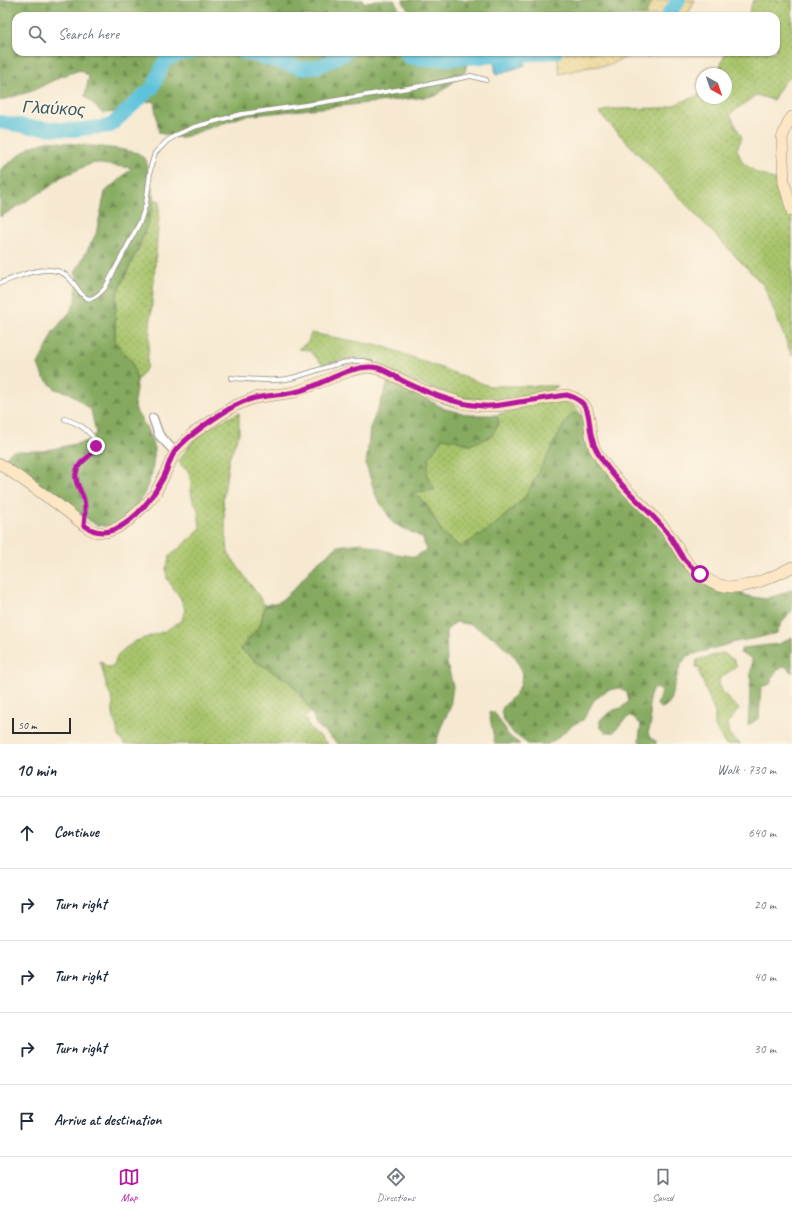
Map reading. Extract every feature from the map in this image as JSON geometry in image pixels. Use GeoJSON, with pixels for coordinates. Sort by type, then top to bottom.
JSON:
{"type":"FeatureCollection","features":[{"type":"Feature","properties":{"kind":"street"},"geometry":{"type":"LineString","coordinates":[[792,118],[789,121],[782,138],[784,182],[792,211]]}},
{"type":"Feature","properties":{"kind":"street"},"geometry":{"type":"LineString","coordinates":[[0,464],[56,502],[88,528],[96,532],[106,532],[117,528],[129,520],[155,494],[164,478],[175,452],[192,434],[234,406],[254,398],[295,392],[350,371],[364,368],[375,368],[425,391],[465,404],[498,406],[567,395],[576,398],[582,402],[586,408],[594,446],[602,460],[668,532],[690,566],[700,574],[712,582],[724,586],[735,587],[763,580],[792,566]]}},
{"type":"Feature","properties":{"kind":"street"},"geometry":{"type":"LineString","coordinates":[[153,418],[159,435],[175,452]]}},
{"type":"Feature","properties":{"kind":"lane"},"geometry":{"type":"LineString","coordinates":[[0,284],[31,272],[44,270],[66,275],[84,298],[88,300],[99,295],[105,288],[140,222],[146,204],[151,166],[155,153],[167,141],[194,127],[242,114],[319,103],[471,76],[486,80]]}},
{"type":"Feature","properties":{"kind":"lane"},"geometry":{"type":"LineString","coordinates":[[231,378],[271,380],[286,379],[358,360],[371,363],[375,368]]}},
{"type":"Feature","properties":{"kind":"lane"},"geometry":{"type":"LineString","coordinates":[[65,419],[77,423],[90,433],[96,441],[94,451],[82,462],[75,474],[84,499],[84,525]]}},
{"type":"Feature","properties":{"kind":"green space"},"geometry":{"type":"Polygon","coordinates":[[[0,0],[363,0],[363,3],[377,0],[394,0],[401,12],[12,12],[12,56],[469,56],[465,72],[436,96],[244,116],[181,138],[159,133],[154,101],[137,103],[116,112],[102,113],[85,96],[89,76],[80,70],[60,77],[34,90],[0,101],[0,0]]]}},
{"type":"Feature","properties":{"kind":"green space"},"geometry":{"type":"Polygon","coordinates":[[[403,0],[654,0],[647,12],[411,12],[405,6],[403,0]]]}},
{"type":"Feature","properties":{"kind":"green space"},"geometry":{"type":"Polygon","coordinates":[[[753,0],[792,0],[792,76],[784,82],[773,100],[756,95],[730,114],[742,138],[737,149],[742,162],[757,173],[780,182],[792,220],[792,356],[764,286],[599,113],[609,109],[666,108],[696,96],[696,104],[732,104],[732,68],[719,68],[724,56],[780,56],[780,12],[749,12],[753,0]]]}},
{"type":"Feature","properties":{"kind":"green space"},"geometry":{"type":"Polygon","coordinates":[[[49,141],[119,149],[138,153],[146,160],[155,200],[140,245],[117,293],[115,342],[132,362],[137,381],[134,403],[137,413],[145,425],[155,448],[152,473],[145,492],[135,509],[117,524],[104,526],[96,525],[4,459],[12,451],[43,451],[89,441],[96,433],[91,410],[70,393],[55,389],[43,377],[38,364],[50,341],[52,333],[70,312],[76,300],[77,277],[75,273],[96,234],[105,192],[132,168],[93,163],[61,177],[48,188],[0,217],[0,170],[30,147],[49,141]]]}},
{"type":"Feature","properties":{"kind":"green space"},"geometry":{"type":"Polygon","coordinates":[[[155,200],[160,201],[147,367],[137,381],[132,362],[115,342],[117,293],[140,245],[155,200]]]}},
{"type":"Feature","properties":{"kind":"green space"},"geometry":{"type":"Polygon","coordinates":[[[311,333],[385,347],[489,386],[558,386],[547,393],[489,400],[463,398],[417,383],[385,369],[378,363],[366,359],[357,358],[341,360],[323,365],[309,350],[298,349],[308,342],[311,333]]]}},
{"type":"Feature","properties":{"kind":"green space"},"geometry":{"type":"Polygon","coordinates":[[[390,379],[445,409],[471,415],[496,415],[499,422],[492,436],[470,445],[456,440],[442,438],[429,458],[427,476],[435,490],[414,492],[426,504],[443,534],[460,547],[490,529],[524,499],[567,419],[573,413],[582,416],[589,446],[665,533],[682,562],[747,596],[765,599],[792,589],[792,611],[782,622],[777,633],[739,641],[687,656],[680,666],[669,704],[662,708],[657,705],[661,691],[656,688],[652,690],[649,699],[651,723],[648,733],[650,738],[656,741],[656,744],[640,744],[641,724],[630,716],[623,721],[614,732],[606,733],[600,727],[600,720],[614,710],[621,708],[629,701],[627,692],[620,688],[608,690],[594,700],[583,720],[574,724],[548,744],[528,744],[514,734],[505,722],[501,713],[503,707],[516,693],[521,684],[522,672],[516,658],[495,638],[472,625],[456,622],[446,631],[447,663],[453,686],[450,708],[441,727],[436,744],[338,744],[316,724],[311,711],[291,683],[254,660],[240,649],[260,626],[265,605],[279,602],[295,588],[315,564],[338,546],[362,543],[393,553],[415,557],[426,550],[423,538],[393,523],[376,496],[366,465],[370,428],[390,379]]]}},
{"type":"Feature","properties":{"kind":"green space"},"geometry":{"type":"Polygon","coordinates":[[[554,401],[571,404],[582,416],[573,413],[524,499],[490,529],[461,547],[443,534],[426,504],[414,492],[434,490],[427,476],[429,457],[442,438],[456,440],[470,445],[499,422],[496,415],[539,403],[554,401]]]}},
{"type":"Feature","properties":{"kind":"green space"},"geometry":{"type":"Polygon","coordinates":[[[239,413],[239,433],[229,459],[223,500],[228,553],[265,605],[260,626],[240,649],[254,660],[291,683],[311,711],[305,717],[308,726],[328,744],[124,744],[119,737],[113,714],[113,702],[100,661],[107,667],[113,667],[117,657],[124,649],[136,641],[165,631],[182,620],[185,609],[180,597],[167,579],[166,569],[170,556],[200,528],[198,509],[193,501],[191,491],[190,474],[178,462],[194,439],[219,422],[239,413]]]}},
{"type":"Feature","properties":{"kind":"green space"},"geometry":{"type":"Polygon","coordinates":[[[792,637],[792,673],[785,666],[775,672],[770,684],[761,687],[759,718],[748,725],[752,658],[740,653],[742,648],[779,644],[792,637]]]}},
{"type":"Feature","properties":{"kind":"green space"},"geometry":{"type":"Polygon","coordinates":[[[723,653],[734,660],[737,666],[719,679],[719,683],[729,700],[739,709],[727,724],[729,734],[740,744],[725,744],[715,727],[715,713],[699,672],[701,669],[696,667],[697,660],[723,653]]]}},
{"type":"Feature","properties":{"kind":"green space"},"geometry":{"type":"Polygon","coordinates":[[[489,712],[495,713],[509,736],[520,744],[495,744],[489,712]]]}},
{"type":"Feature","properties":{"kind":"sand"},"geometry":{"type":"Polygon","coordinates":[[[654,0],[695,0],[689,12],[647,12],[654,0]]]}},
{"type":"Feature","properties":{"kind":"sand"},"geometry":{"type":"Polygon","coordinates":[[[558,56],[629,56],[610,65],[589,67],[560,74],[558,56]]]}},
{"type":"Feature","properties":{"kind":"water"},"geometry":{"type":"Polygon","coordinates":[[[494,56],[524,56],[525,65],[496,75],[494,56]]]}},
{"type":"Feature","properties":{"kind":"waterway","name":"Γλαύκος"},"geometry":{"type":"LineString","coordinates":[[670,12],[679,0]]}},
{"type":"Feature","properties":{"kind":"waterway","name":"Γλαύκος"},"geometry":{"type":"LineString","coordinates":[[0,122],[30,127],[72,130],[110,126],[153,87],[165,60],[176,56]]}},
{"type":"Feature","properties":{"kind":"waterway","name":"Γλαύκος"},"geometry":{"type":"LineString","coordinates":[[257,56],[304,69],[320,66],[340,56]]}},
{"type":"Feature","properties":{"kind":"waterway","name":"Γλαύκος"},"geometry":{"type":"LineString","coordinates":[[408,56],[428,60],[502,56]]}},
{"type":"Feature","properties":{"kind":"route"},"geometry":{"type":"LineString","coordinates":[[96,446],[94,451],[78,467],[75,474],[84,499],[84,525],[96,532],[106,532],[117,528],[129,520],[155,494],[164,478],[175,452],[192,434],[234,406],[254,398],[295,392],[350,371],[368,367],[379,369],[425,391],[465,404],[498,406],[567,395],[582,402],[586,408],[594,446],[602,460],[668,532],[690,566],[700,574]]}}]}
